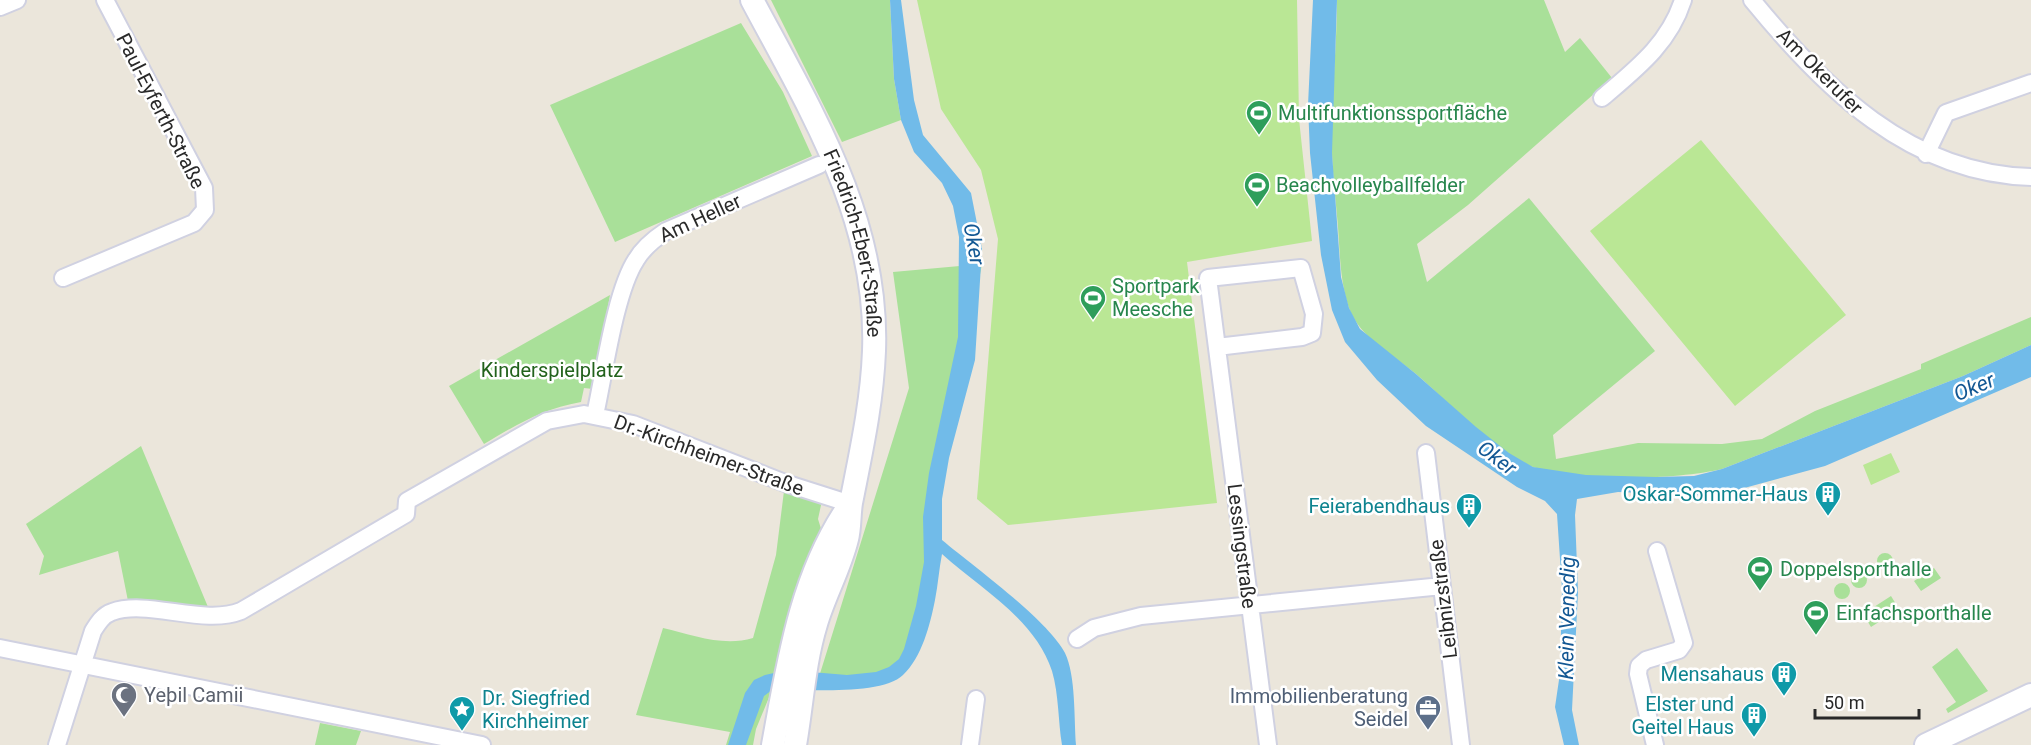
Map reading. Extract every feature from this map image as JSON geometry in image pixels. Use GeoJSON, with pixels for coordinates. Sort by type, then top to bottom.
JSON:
{"type":"FeatureCollection","features":[{"type":"Feature","properties":{"kind":"main road","name":"Friedrich-Ebert-Straße"},"geometry":{"type":"LineString","coordinates":[[752,0],[806,98],[831,152],[852,209],[866,264],[874,322],[874,350],[865,435],[850,504],[830,534],[805,599],[792,695],[773,745]]}},
{"type":"Feature","properties":{"kind":"main road"},"geometry":{"type":"LineString","coordinates":[[1926,745],[2031,694]]}},
{"type":"Feature","properties":{"kind":"main road","name":"Friedrich-Ebert-Straße"},"geometry":{"type":"LineString","coordinates":[[792,695],[795,745]]}},
{"type":"Feature","properties":{"kind":"street"},"geometry":{"type":"LineString","coordinates":[[0,7],[17,0]]}},
{"type":"Feature","properties":{"kind":"street","name":"Paul-Eyferth-Straße"},"geometry":{"type":"LineString","coordinates":[[63,278],[194,223],[205,210],[204,188],[105,0]]}},
{"type":"Feature","properties":{"kind":"street"},"geometry":{"type":"LineString","coordinates":[[1602,98],[1653,54],[1672,27],[1683,0]]}},
{"type":"Feature","properties":{"kind":"street","name":"Am Okerufer"},"geometry":{"type":"LineString","coordinates":[[1752,0],[1849,104],[1888,132],[1926,154],[1980,171],[2031,177]]}},
{"type":"Feature","properties":{"kind":"street"},"geometry":{"type":"LineString","coordinates":[[1926,154],[1946,113],[2031,83]]}},
{"type":"Feature","properties":{"kind":"street","name":"Am Heller"},"geometry":{"type":"LineString","coordinates":[[596,415],[622,292],[635,261],[646,248],[666,231],[819,165]]}},
{"type":"Feature","properties":{"kind":"street","name":"Lessingstraße"},"geometry":{"type":"LineString","coordinates":[[1217,347],[1302,337],[1312,333],[1314,314],[1301,268],[1208,278],[1268,745]]}},
{"type":"Feature","properties":{"kind":"street","name":"Dr.-Kirchheimer-Straße"},"geometry":{"type":"LineString","coordinates":[[82,665],[93,631],[103,616],[127,609],[232,615],[406,514],[407,501],[529,429],[564,415],[596,415],[633,424],[785,483],[850,504]]}},
{"type":"Feature","properties":{"kind":"street","name":"Leibnizstraße"},"geometry":{"type":"LineString","coordinates":[[1426,453],[1461,745]]}},
{"type":"Feature","properties":{"kind":"street"},"geometry":{"type":"LineString","coordinates":[[1655,745],[1638,674],[1639,666],[1647,660],[1680,650],[1684,643],[1657,551]]}},
{"type":"Feature","properties":{"kind":"street"},"geometry":{"type":"LineString","coordinates":[[1077,639],[1094,628],[1118,620],[1442,586]]}},
{"type":"Feature","properties":{"kind":"street"},"geometry":{"type":"LineString","coordinates":[[0,648],[482,745]]}},
{"type":"Feature","properties":{"kind":"street"},"geometry":{"type":"LineString","coordinates":[[57,745],[82,665]]}},
{"type":"Feature","properties":{"kind":"street"},"geometry":{"type":"LineString","coordinates":[[970,745],[976,699]]}},
{"type":"Feature","properties":{"kind":"green space"},"geometry":{"type":"Polygon","coordinates":[[[771,0],[890,0],[894,79],[901,120],[842,142],[771,0]]]}},
{"type":"Feature","properties":{"kind":"green space","name":"Sportpark Meesche"},"geometry":{"type":"Polygon","coordinates":[[[917,0],[1297,0],[1299,119],[1312,241],[1187,262],[1217,503],[1008,525],[977,499],[998,239],[981,170],[941,109],[917,0]]]}},
{"type":"Feature","properties":{"kind":"green space"},"geometry":{"type":"Polygon","coordinates":[[[1337,0],[1544,0],[1565,52],[1580,38],[1612,78],[1468,205],[1417,244],[1427,282],[1529,198],[1655,351],[1553,435],[1556,459],[1638,443],[1722,444],[1762,439],[1815,411],[1921,369],[1921,364],[2031,317],[2031,345],[1963,376],[1722,469],[1654,477],[1600,477],[1552,472],[1518,460],[1487,439],[1416,374],[1369,337],[1354,319],[1349,308],[1341,268],[1332,154],[1337,0]]]}},
{"type":"Feature","properties":{"kind":"green space"},"geometry":{"type":"Polygon","coordinates":[[[741,23],[783,92],[812,156],[615,242],[550,105],[741,23]]]}},
{"type":"Feature","properties":{"kind":"green space"},"geometry":{"type":"Polygon","coordinates":[[[1701,140],[1846,315],[1735,406],[1590,231],[1701,140]]]}},
{"type":"Feature","properties":{"kind":"green space"},"geometry":{"type":"Polygon","coordinates":[[[982,264],[936,498],[937,541],[900,667],[877,679],[818,680],[909,388],[893,272],[982,264]]]}},
{"type":"Feature","properties":{"kind":"green space","name":"Kinderspielplatz"},"geometry":{"type":"Polygon","coordinates":[[[610,295],[593,389],[584,388],[581,402],[542,413],[484,444],[449,386],[610,295]]]}},
{"type":"Feature","properties":{"kind":"green space"},"geometry":{"type":"Polygon","coordinates":[[[141,446],[208,607],[128,601],[118,551],[39,575],[44,556],[26,524],[141,446]]]}},
{"type":"Feature","properties":{"kind":"green space"},"geometry":{"type":"Polygon","coordinates":[[[1891,453],[1900,472],[1871,485],[1863,465],[1891,453]]]}},
{"type":"Feature","properties":{"kind":"green space"},"geometry":{"type":"Polygon","coordinates":[[[785,483],[823,496],[818,519],[822,532],[772,690],[756,729],[753,745],[726,745],[730,732],[636,715],[663,628],[719,641],[753,638],[776,555],[785,483]]]}},
{"type":"Feature","properties":{"kind":"green space"},"geometry":{"type":"Polygon","coordinates":[[[1885,553],[1893,561],[1885,569],[1877,561],[1885,553]]]}},
{"type":"Feature","properties":{"kind":"green space"},"geometry":{"type":"Polygon","coordinates":[[[1934,568],[1941,578],[1921,591],[1914,581],[1934,568]]]}},
{"type":"Feature","properties":{"kind":"green space"},"geometry":{"type":"Polygon","coordinates":[[[1859,572],[1867,580],[1859,588],[1851,580],[1859,572]]]}},
{"type":"Feature","properties":{"kind":"green space"},"geometry":{"type":"Polygon","coordinates":[[[1842,583],[1850,591],[1842,599],[1834,591],[1842,583]]]}},
{"type":"Feature","properties":{"kind":"green space"},"geometry":{"type":"Polygon","coordinates":[[[1891,596],[1899,609],[1871,627],[1863,614],[1891,596]]]}},
{"type":"Feature","properties":{"kind":"green space"},"geometry":{"type":"Polygon","coordinates":[[[1957,648],[1988,691],[1948,713],[1946,709],[1956,702],[1932,667],[1957,648]]]}},
{"type":"Feature","properties":{"kind":"green space"},"geometry":{"type":"Polygon","coordinates":[[[320,723],[361,731],[356,745],[315,745],[320,723]]]}},
{"type":"Feature","properties":{"kind":"water","name":"Oker"},"geometry":{"type":"Polygon","coordinates":[[[890,0],[901,0],[914,100],[923,135],[971,193],[982,249],[975,360],[949,458],[942,499],[942,540],[1026,609],[1056,639],[1069,662],[1073,685],[1076,745],[1062,745],[1052,671],[1044,652],[1033,636],[1005,606],[942,554],[928,630],[910,668],[903,675],[893,682],[860,689],[772,690],[764,696],[746,745],[728,745],[745,693],[754,680],[787,670],[847,675],[876,672],[889,667],[899,659],[904,649],[916,606],[924,562],[923,517],[929,473],[958,337],[959,237],[953,206],[942,183],[914,152],[901,120],[894,79],[890,0]]]}},
{"type":"Feature","properties":{"kind":"water"},"geometry":{"type":"Polygon","coordinates":[[[1313,0],[1337,0],[1332,153],[1341,277],[1349,308],[1360,329],[1476,427],[1509,453],[1533,467],[1586,475],[1694,476],[1722,469],[1963,376],[2031,345],[2031,377],[1825,466],[1715,496],[1618,492],[1577,499],[1575,515],[1578,592],[1572,710],[1579,745],[1564,745],[1555,707],[1560,673],[1562,589],[1557,514],[1545,501],[1517,487],[1426,426],[1377,380],[1345,342],[1332,310],[1321,255],[1310,153],[1308,105],[1313,0]]]}},
{"type":"Feature","properties":{"kind":"place","name":"Multifunktionssportfläche"},"geometry":{"type":"Point","coordinates":[1259,136]}},
{"type":"Feature","properties":{"kind":"place","name":"Beachvolleyballfelder"},"geometry":{"type":"Point","coordinates":[1257,208]}},
{"type":"Feature","properties":{"kind":"place","name":"Sportpark Meesche"},"geometry":{"type":"Point","coordinates":[1093,321]}},
{"type":"Feature","properties":{"kind":"place","name":"Oskar-Sommer-Haus"},"geometry":{"type":"Point","coordinates":[1828,517]}},
{"type":"Feature","properties":{"kind":"place","name":"Feierabendhaus"},"geometry":{"type":"Point","coordinates":[1469,529]}},
{"type":"Feature","properties":{"kind":"place","name":"Doppelsporthalle"},"geometry":{"type":"Point","coordinates":[1760,592]}},
{"type":"Feature","properties":{"kind":"place","name":"Einfachsporthalle"},"geometry":{"type":"Point","coordinates":[1816,636]}},
{"type":"Feature","properties":{"kind":"place","name":"Mensahaus"},"geometry":{"type":"Point","coordinates":[1784,697]}},
{"type":"Feature","properties":{"kind":"place","name":"Yeþil Camii"},"geometry":{"type":"Point","coordinates":[124,718]}},
{"type":"Feature","properties":{"kind":"place","name":"Immobilienberatung Seidel"},"geometry":{"type":"Point","coordinates":[1428,731]}},
{"type":"Feature","properties":{"kind":"place","name":"Dr. Siegfried Kirchheimer"},"geometry":{"type":"Point","coordinates":[462,732]}},
{"type":"Feature","properties":{"kind":"place","name":"Elster und Geitel Haus"},"geometry":{"type":"Point","coordinates":[1754,738]}},
{"type":"Feature","properties":{"kind":"water label","name":"Klein Venedig"},"geometry":{"type":"Point","coordinates":[1567,618]}}]}
